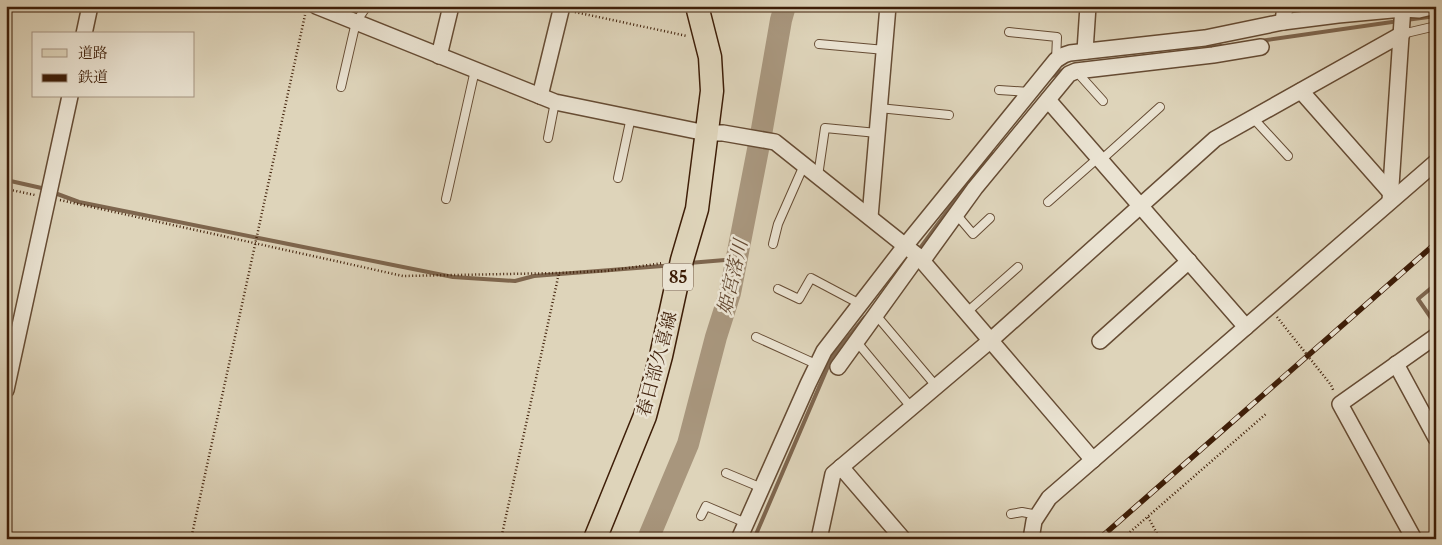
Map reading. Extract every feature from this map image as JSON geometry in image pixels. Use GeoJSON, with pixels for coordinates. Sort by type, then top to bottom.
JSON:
{"type":"FeatureCollection","features":[{"type":"Feature","properties":{"kind":"main road","name":"春日部久喜線"},"geometry":{"type":"LineString","coordinates":[[595,539],[644,416],[661,356],[682,260],[697,209],[715,133],[710,57],[696,6]]}},
{"type":"Feature","properties":{"kind":"street"},"geometry":{"type":"LineString","coordinates":[[84,32],[90,6]]}},
{"type":"Feature","properties":{"kind":"street"},"geometry":{"type":"LineString","coordinates":[[316,6],[556,102],[631,118],[775,142],[913,252],[967,312],[1093,460]]}},
{"type":"Feature","properties":{"kind":"street"},"geometry":{"type":"LineString","coordinates":[[439,56],[451,6]]}},
{"type":"Feature","properties":{"kind":"street"},"geometry":{"type":"LineString","coordinates":[[870,217],[888,6]]}},
{"type":"Feature","properties":{"kind":"street"},"geometry":{"type":"LineString","coordinates":[[1085,52],[1088,6]]}},
{"type":"Feature","properties":{"kind":"street"},"geometry":{"type":"LineString","coordinates":[[1283,22],[1284,6]]}},
{"type":"Feature","properties":{"kind":"street"},"geometry":{"type":"LineString","coordinates":[[838,367],[876,314],[913,252],[1029,92],[1056,60],[1064,54],[1205,38],[1338,11],[1403,8],[1419,10],[1436,6]]}},
{"type":"Feature","properties":{"kind":"street"},"geometry":{"type":"LineString","coordinates":[[540,96],[558,7]]}},
{"type":"Feature","properties":{"kind":"street"},"geometry":{"type":"LineString","coordinates":[[1391,197],[1403,8]]}},
{"type":"Feature","properties":{"kind":"street"},"geometry":{"type":"LineString","coordinates":[[819,539],[833,474],[990,340],[1216,139],[1402,31]]}},
{"type":"Feature","properties":{"kind":"street"},"geometry":{"type":"LineString","coordinates":[[739,539],[824,351],[860,304],[913,252],[956,214],[975,188],[1069,74],[1076,71],[1213,55],[1260,47]]}},
{"type":"Feature","properties":{"kind":"street"},"geometry":{"type":"LineString","coordinates":[[1301,91],[1391,197]]}},
{"type":"Feature","properties":{"kind":"street"},"geometry":{"type":"LineString","coordinates":[[6,390],[70,98]]}},
{"type":"Feature","properties":{"kind":"street"},"geometry":{"type":"LineString","coordinates":[[1048,100],[1246,327]]}},
{"type":"Feature","properties":{"kind":"street"},"geometry":{"type":"LineString","coordinates":[[1031,539],[1034,521],[1049,498],[1246,327],[1391,197],[1436,162]]}},
{"type":"Feature","properties":{"kind":"street"},"geometry":{"type":"LineString","coordinates":[[1100,341],[1189,261]]}},
{"type":"Feature","properties":{"kind":"street"},"geometry":{"type":"LineString","coordinates":[[1414,539],[1340,404],[1436,336]]}},
{"type":"Feature","properties":{"kind":"street"},"geometry":{"type":"LineString","coordinates":[[1396,364],[1436,438]]}},
{"type":"Feature","properties":{"kind":"street"},"geometry":{"type":"LineString","coordinates":[[841,467],[903,539]]}},
{"type":"Feature","properties":{"kind":"lane"},"geometry":{"type":"LineString","coordinates":[[341,87],[356,22],[367,6]]}},
{"type":"Feature","properties":{"kind":"lane"},"geometry":{"type":"LineString","coordinates":[[1402,31],[1436,26]]}},
{"type":"Feature","properties":{"kind":"lane"},"geometry":{"type":"LineString","coordinates":[[1009,32],[1057,37],[1056,60]]}},
{"type":"Feature","properties":{"kind":"lane"},"geometry":{"type":"LineString","coordinates":[[819,44],[884,50]]}},
{"type":"Feature","properties":{"kind":"lane"},"geometry":{"type":"LineString","coordinates":[[446,199],[475,70]]}},
{"type":"Feature","properties":{"kind":"lane"},"geometry":{"type":"LineString","coordinates":[[1076,71],[1103,101]]}},
{"type":"Feature","properties":{"kind":"lane"},"geometry":{"type":"LineString","coordinates":[[999,90],[1029,92]]}},
{"type":"Feature","properties":{"kind":"lane"},"geometry":{"type":"LineString","coordinates":[[548,138],[556,102]]}},
{"type":"Feature","properties":{"kind":"lane"},"geometry":{"type":"LineString","coordinates":[[1048,202],[1160,107]]}},
{"type":"Feature","properties":{"kind":"lane"},"geometry":{"type":"LineString","coordinates":[[879,108],[949,115]]}},
{"type":"Feature","properties":{"kind":"lane"},"geometry":{"type":"LineString","coordinates":[[618,178],[631,118]]}},
{"type":"Feature","properties":{"kind":"lane"},"geometry":{"type":"LineString","coordinates":[[1253,118],[1288,156]]}},
{"type":"Feature","properties":{"kind":"lane"},"geometry":{"type":"LineString","coordinates":[[818,176],[825,128],[877,133]]}},
{"type":"Feature","properties":{"kind":"lane"},"geometry":{"type":"LineString","coordinates":[[773,244],[778,224],[804,165]]}},
{"type":"Feature","properties":{"kind":"lane"},"geometry":{"type":"LineString","coordinates":[[956,214],[973,234],[990,218]]}},
{"type":"Feature","properties":{"kind":"lane"},"geometry":{"type":"LineString","coordinates":[[967,312],[1018,267]]}},
{"type":"Feature","properties":{"kind":"lane"},"geometry":{"type":"LineString","coordinates":[[778,289],[799,299],[811,278],[860,304]]}},
{"type":"Feature","properties":{"kind":"lane"},"geometry":{"type":"LineString","coordinates":[[876,314],[936,386]]}},
{"type":"Feature","properties":{"kind":"lane"},"geometry":{"type":"LineString","coordinates":[[756,337],[818,365]]}},
{"type":"Feature","properties":{"kind":"lane"},"geometry":{"type":"LineString","coordinates":[[856,341],[911,408]]}},
{"type":"Feature","properties":{"kind":"lane"},"geometry":{"type":"LineString","coordinates":[[726,473],[762,488]]}},
{"type":"Feature","properties":{"kind":"lane"},"geometry":{"type":"LineString","coordinates":[[701,516],[706,506],[746,523]]}},
{"type":"Feature","properties":{"kind":"lane"},"geometry":{"type":"LineString","coordinates":[[1011,514],[1022,512],[1038,515]]}},
{"type":"Feature","properties":{"kind":"path"},"geometry":{"type":"LineString","coordinates":[[191,539],[307,6]]}},
{"type":"Feature","properties":{"kind":"path"},"geometry":{"type":"LineString","coordinates":[[558,7],[705,40]]}},
{"type":"Feature","properties":{"kind":"path"},"geometry":{"type":"LineString","coordinates":[[6,188],[403,276],[559,273],[606,270],[682,260]]}},
{"type":"Feature","properties":{"kind":"path"},"geometry":{"type":"LineString","coordinates":[[501,539],[559,273]]}},
{"type":"Feature","properties":{"kind":"path"},"geometry":{"type":"LineString","coordinates":[[1268,307],[1330,385],[1340,404]]}},
{"type":"Feature","properties":{"kind":"path"},"geometry":{"type":"LineString","coordinates":[[1122,539],[1268,414]]}},
{"type":"Feature","properties":{"kind":"path"},"geometry":{"type":"LineString","coordinates":[[1148,517],[1160,539]]}},
{"type":"Feature","properties":{"kind":"waterway","name":"姫宮落川"},"geometry":{"type":"LineString","coordinates":[[648,539],[688,444],[716,337],[730,293],[785,6]]}},
{"type":"Feature","properties":{"kind":"waterway"},"geometry":{"type":"LineString","coordinates":[[1406,20],[1436,16]]}},
{"type":"Feature","properties":{"kind":"waterway"},"geometry":{"type":"LineString","coordinates":[[1260,41],[1399,21]]}},
{"type":"Feature","properties":{"kind":"waterway"},"geometry":{"type":"LineString","coordinates":[[1206,48],[1221,46]]}},
{"type":"Feature","properties":{"kind":"waterway"},"geometry":{"type":"LineString","coordinates":[[1049,78],[1065,69]]}},
{"type":"Feature","properties":{"kind":"waterway"},"geometry":{"type":"LineString","coordinates":[[918,251],[991,152]]}},
{"type":"Feature","properties":{"kind":"waterway"},"geometry":{"type":"LineString","coordinates":[[6,180],[46,189]]}},
{"type":"Feature","properties":{"kind":"waterway"},"geometry":{"type":"LineString","coordinates":[[52,192],[79,202],[453,277],[515,281],[534,276],[675,265]]}},
{"type":"Feature","properties":{"kind":"waterway"},"geometry":{"type":"LineString","coordinates":[[689,263],[737,259]]}},
{"type":"Feature","properties":{"kind":"waterway"},"geometry":{"type":"LineString","coordinates":[[1436,284],[1418,299],[1436,325]]}},
{"type":"Feature","properties":{"kind":"waterway"},"geometry":{"type":"LineString","coordinates":[[754,539],[832,357],[865,317]]}},
{"type":"Feature","properties":{"kind":"railway"},"geometry":{"type":"LineString","coordinates":[[1099,539],[1436,243]]}}]}
